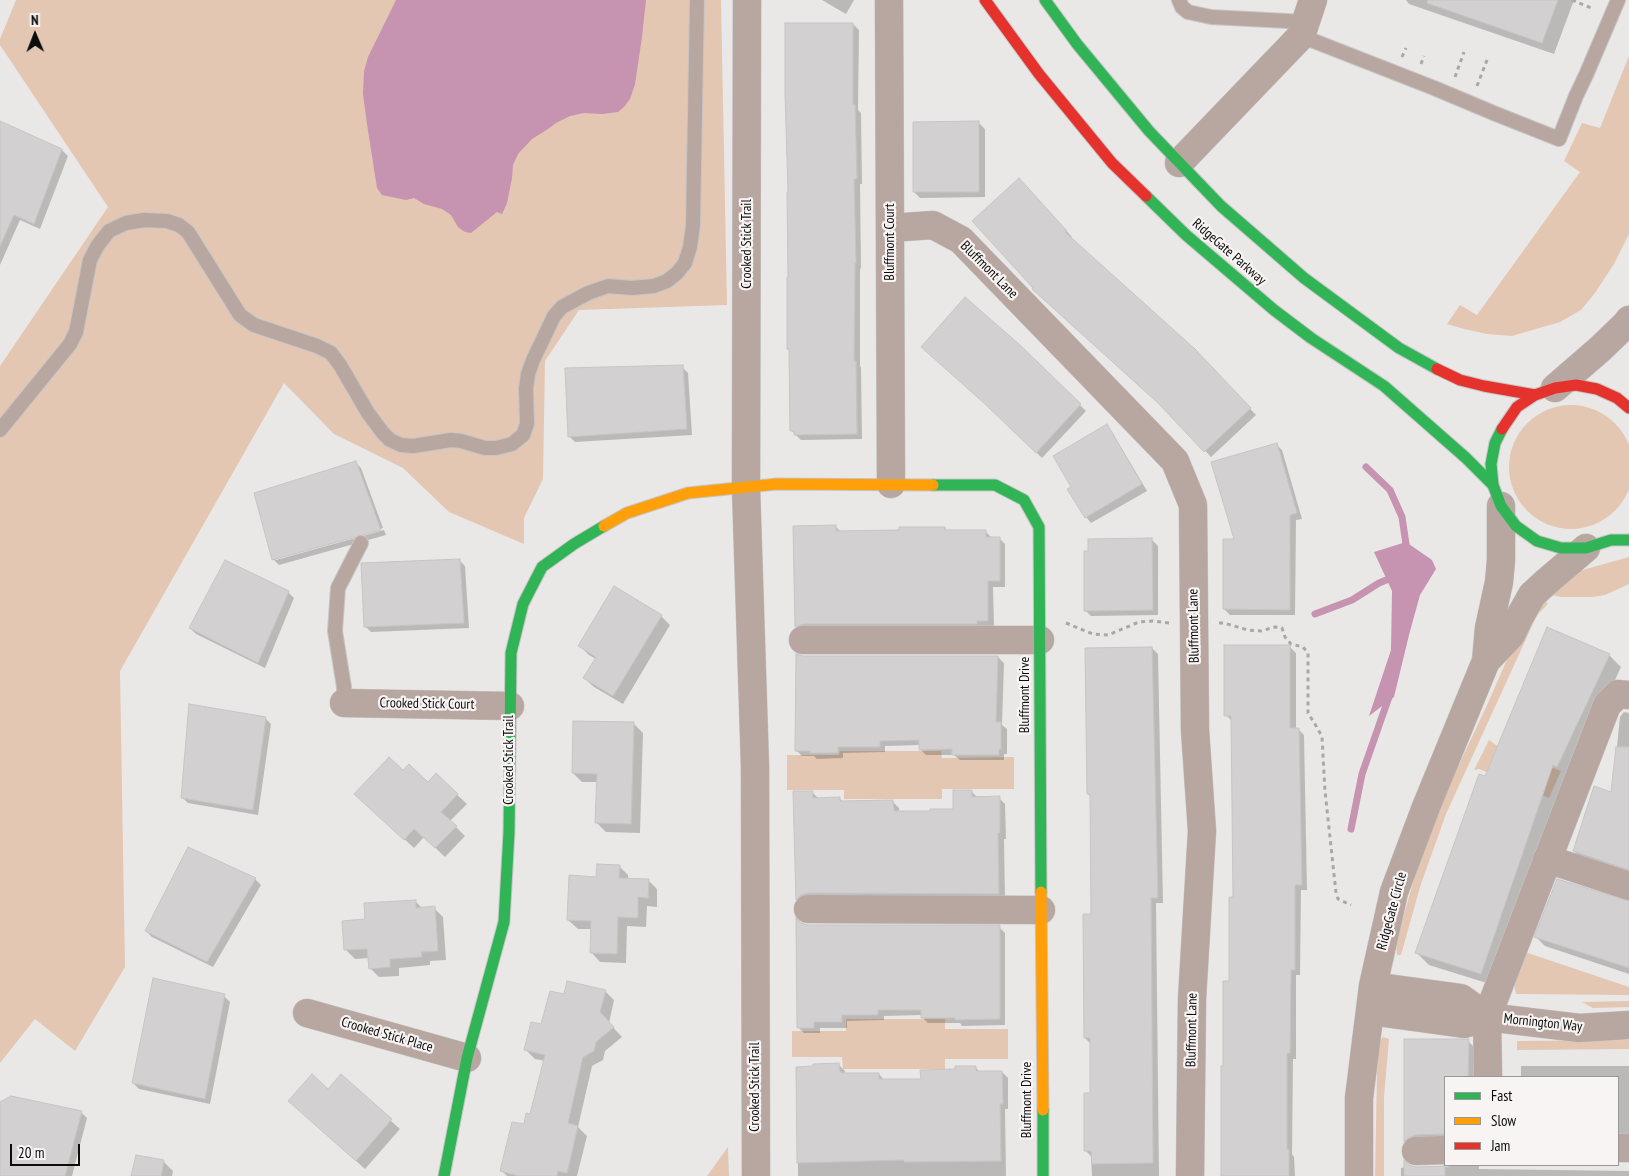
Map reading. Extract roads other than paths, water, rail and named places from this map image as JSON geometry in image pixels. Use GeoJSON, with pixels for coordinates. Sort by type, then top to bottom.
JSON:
{"type":"FeatureCollection","features":[{"type":"Feature","properties":{"kind":"street","name":"Crooked Stick Trail"},"geometry":{"type":"LineString","coordinates":[[747,0],[746,488],[756,766],[756,1176]]}},
{"type":"Feature","properties":{"kind":"street","name":"Bluffmont Court"},"geometry":{"type":"LineString","coordinates":[[889,0],[891,484]]}},
{"type":"Feature","properties":{"kind":"street","name":"RidgeGate Parkway"},"geometry":{"type":"LineString","coordinates":[[984,0],[1039,74],[1112,163],[1186,235],[1274,310],[1311,338],[1384,386],[1466,458],[1497,496],[1516,526],[1537,541],[1561,548],[1629,540]]}},
{"type":"Feature","properties":{"kind":"street"},"geometry":{"type":"LineString","coordinates":[[1045,0],[1089,59],[1148,131],[1221,206],[1304,278],[1398,348],[1460,380],[1484,386],[1545,391],[1576,385],[1598,389],[1617,398],[1629,408]]}},
{"type":"Feature","properties":{"kind":"street"},"geometry":{"type":"LineString","coordinates":[[1179,162],[1307,19]]}},
{"type":"Feature","properties":{"kind":"street","name":"Bluffmont Lane"},"geometry":{"type":"LineString","coordinates":[[890,228],[934,225],[961,240],[1175,461],[1193,505],[1195,730],[1202,831],[1192,1000],[1190,1176]]}},
{"type":"Feature","properties":{"kind":"street"},"geometry":{"type":"LineString","coordinates":[[1497,496],[1491,464],[1495,443],[1504,424],[1518,407],[1545,391],[1600,349],[1629,320]]}},
{"type":"Feature","properties":{"kind":"street","name":"Bluffmont Drive"},"geometry":{"type":"LineString","coordinates":[[746,488],[776,484],[995,485],[1024,500],[1039,526],[1043,1176]]}},
{"type":"Feature","properties":{"kind":"street","name":"Crooked Stick Trail"},"geometry":{"type":"LineString","coordinates":[[444,1176],[467,1058],[504,922],[509,832],[511,653],[523,604],[542,567],[574,544],[627,512],[688,493],[746,488]]}},
{"type":"Feature","properties":{"kind":"street","name":"RidgeGate Circle"},"geometry":{"type":"LineString","coordinates":[[1359,1176],[1358,1098],[1371,999],[1394,892],[1426,806],[1486,661],[1489,628],[1499,582],[1501,560],[1497,496]]}},
{"type":"Feature","properties":{"kind":"street"},"geometry":{"type":"LineString","coordinates":[[1598,544],[1629,527]]}},
{"type":"Feature","properties":{"kind":"street","name":"RidgeGate Circle"},"geometry":{"type":"LineString","coordinates":[[1486,661],[1511,636],[1532,595],[1598,544]]}},
{"type":"Feature","properties":{"kind":"street"},"geometry":{"type":"LineString","coordinates":[[803,640],[1040,640]]}},
{"type":"Feature","properties":{"kind":"street"},"geometry":{"type":"LineString","coordinates":[[1488,1076],[1487,1017],[1607,705],[1618,694],[1629,695]]}},
{"type":"Feature","properties":{"kind":"street","name":"Crooked Stick Court"},"geometry":{"type":"LineString","coordinates":[[344,703],[510,706]]}},
{"type":"Feature","properties":{"kind":"street"},"geometry":{"type":"LineString","coordinates":[[1548,859],[1629,886]]}},
{"type":"Feature","properties":{"kind":"street"},"geometry":{"type":"LineString","coordinates":[[808,909],[1041,910]]}},
{"type":"Feature","properties":{"kind":"street","name":"Mornington Way"},"geometry":{"type":"LineString","coordinates":[[1371,999],[1464,1024],[1487,1017],[1579,1028],[1629,1025]]}},
{"type":"Feature","properties":{"kind":"street","name":"Crooked Stick Place"},"geometry":{"type":"LineString","coordinates":[[307,1013],[467,1058]]}},
{"type":"Feature","properties":{"kind":"street"},"geometry":{"type":"LineString","coordinates":[[1416,1150],[1444,1150]]}},
{"type":"Feature","properties":{"kind":"lane"},"geometry":{"type":"LineString","coordinates":[[0,430],[70,344],[76,332],[90,260],[98,245],[109,230],[126,222],[144,220],[167,221],[179,225],[188,232],[240,315],[254,325],[316,346],[331,354],[340,365],[368,413],[390,440],[401,445],[413,446],[451,440],[490,448],[512,444],[523,434],[527,424],[526,388],[528,374],[554,316],[562,308],[588,293],[608,286],[632,288],[654,286],[667,281],[677,274],[685,263],[690,247],[693,225],[697,0]]}},
{"type":"Feature","properties":{"kind":"lane"},"geometry":{"type":"LineString","coordinates":[[1179,0],[1182,7],[1188,12],[1211,17],[1307,19],[1449,94],[1559,138],[1618,0]]}},
{"type":"Feature","properties":{"kind":"lane"},"geometry":{"type":"LineString","coordinates":[[344,703],[344,688],[335,631],[338,588],[361,543]]}},
{"type":"Feature","properties":{"kind":"waterway"},"geometry":{"type":"LineString","coordinates":[[1366,467],[1390,490],[1402,517],[1407,551]]}},
{"type":"Feature","properties":{"kind":"waterway"},"geometry":{"type":"LineString","coordinates":[[1315,614],[1352,600],[1379,583],[1396,576]]}},
{"type":"Feature","properties":{"kind":"waterway"},"geometry":{"type":"LineString","coordinates":[[1351,829],[1362,774],[1390,694]]}}]}
